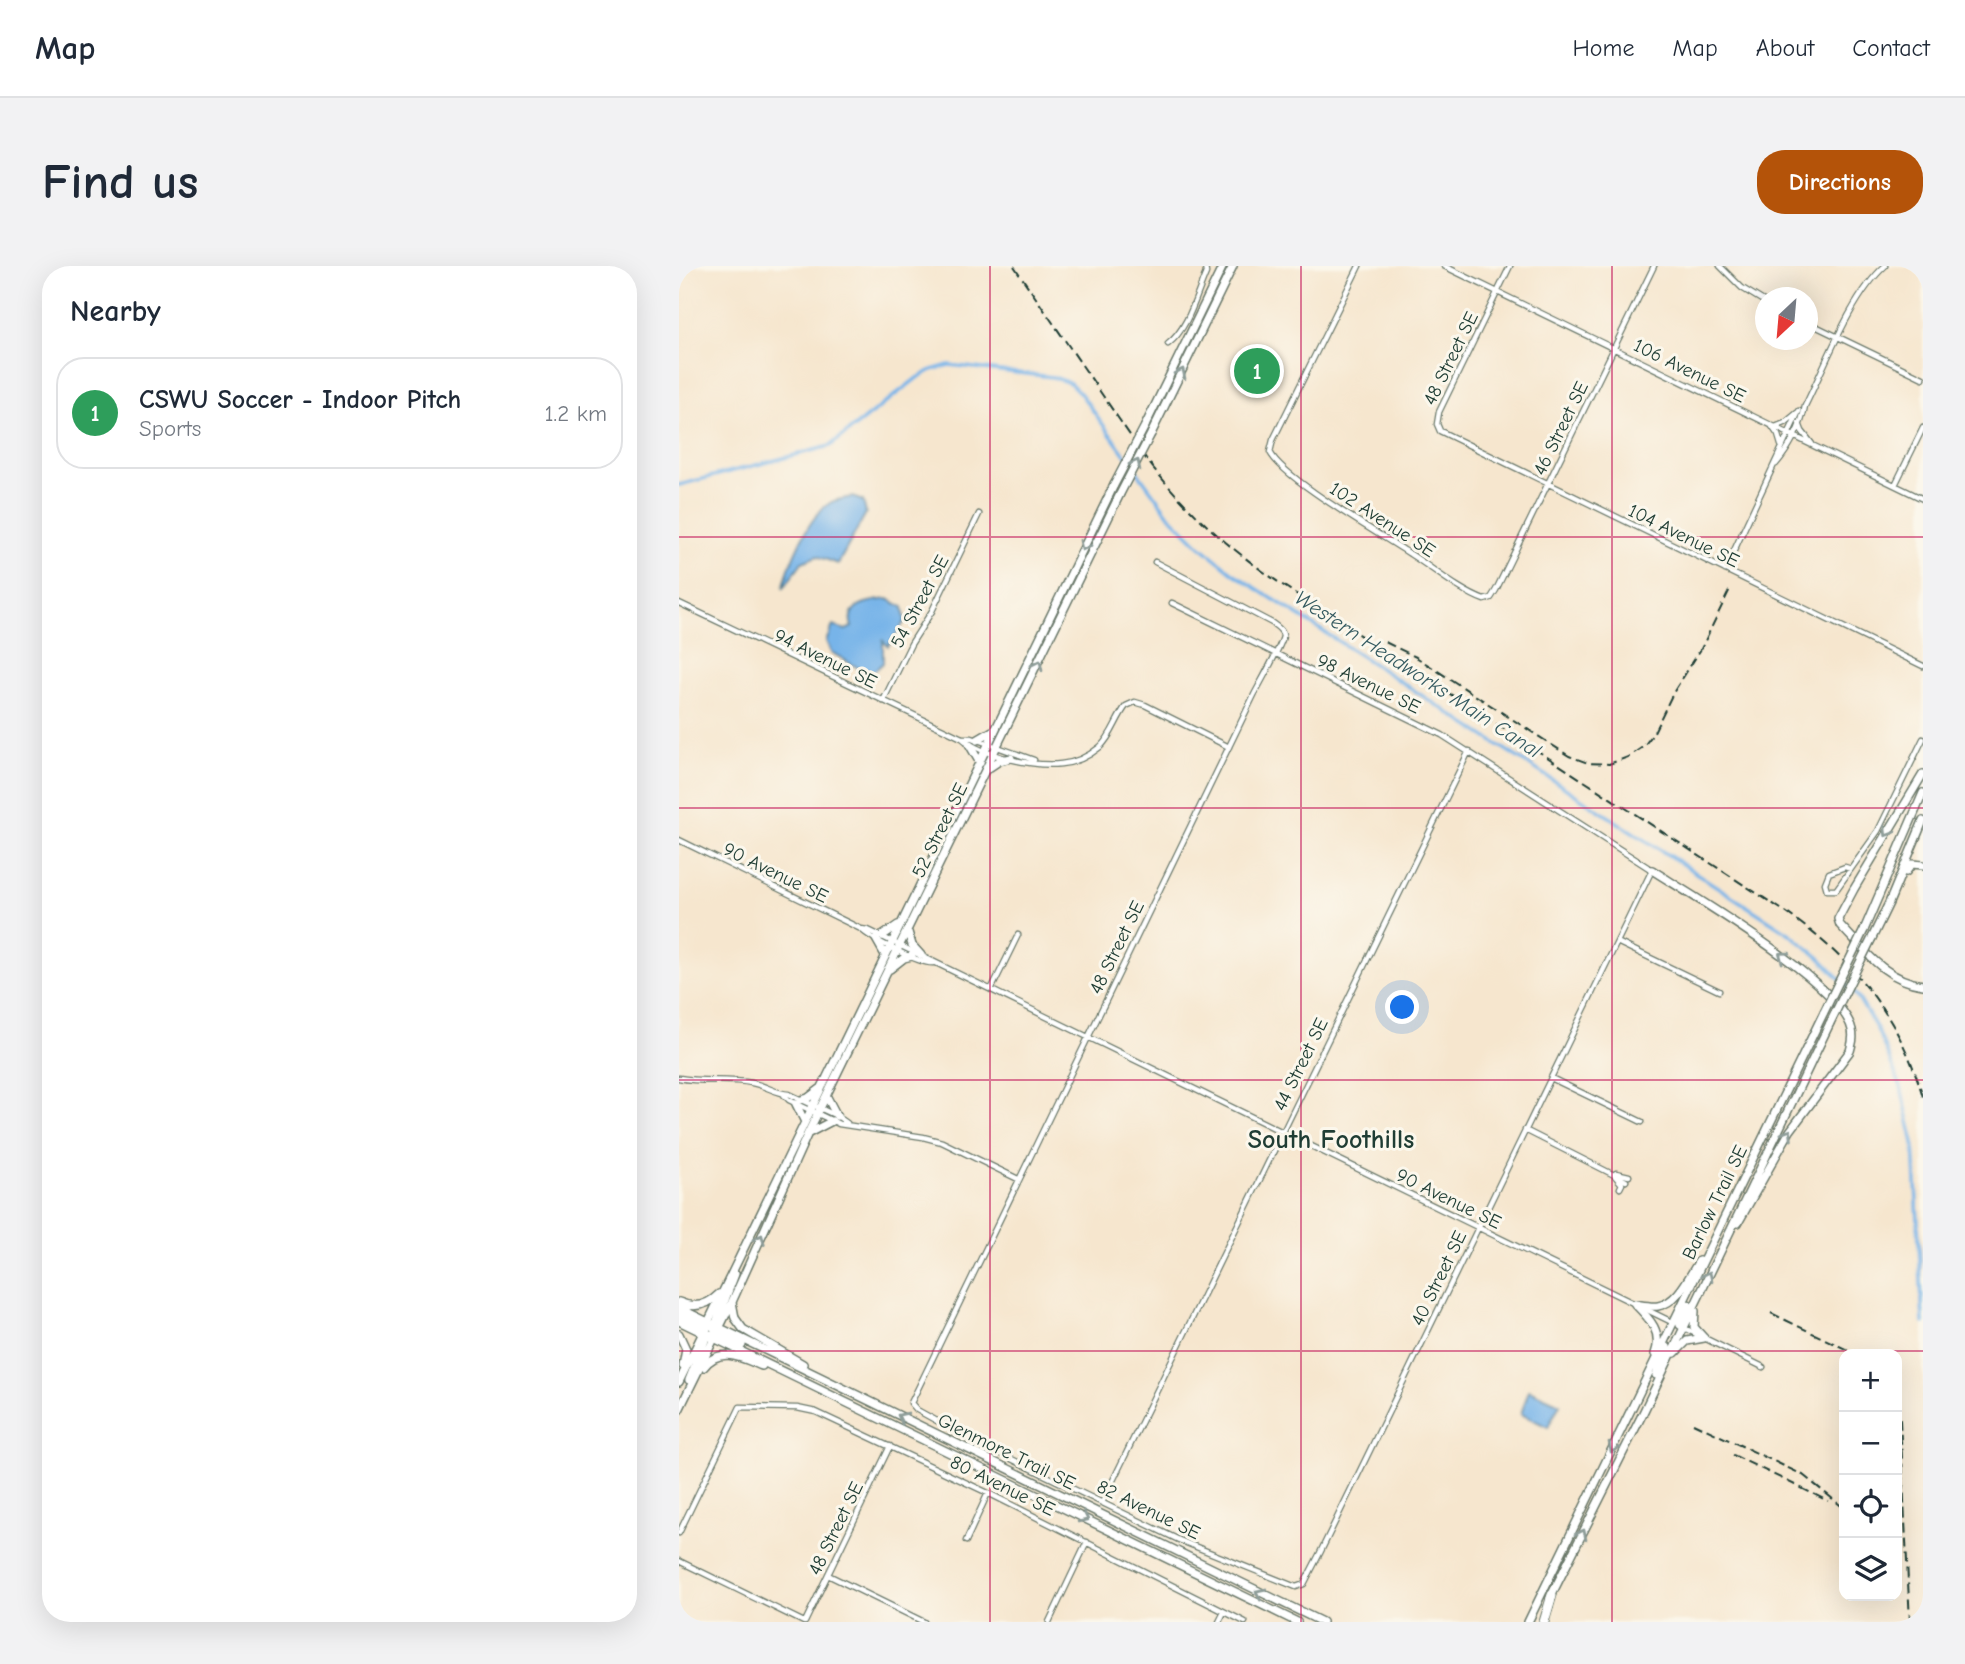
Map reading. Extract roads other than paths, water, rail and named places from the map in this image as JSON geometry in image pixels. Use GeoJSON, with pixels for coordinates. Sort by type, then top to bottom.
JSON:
{"type":"FeatureCollection","features":[{"type":"Feature","properties":{"kind":"highway"},"geometry":{"type":"LineString","coordinates":[[1541,1622],[1552,1595]]}},
{"type":"Feature","properties":{"kind":"main road","name":"52 Street SE"},"geometry":{"type":"LineString","coordinates":[[992,749],[998,727],[1223,266]]}},
{"type":"Feature","properties":{"kind":"main road","name":"52 Street SE"},"geometry":{"type":"LineString","coordinates":[[680,1380],[732,1301],[809,1133],[823,1086],[901,922],[992,749],[1233,266]]}},
{"type":"Feature","properties":{"kind":"main road"},"geometry":{"type":"LineString","coordinates":[[977,740],[998,727]]}},
{"type":"Feature","properties":{"kind":"main road"},"geometry":{"type":"LineString","coordinates":[[966,741],[983,766],[1011,758]]}},
{"type":"Feature","properties":{"kind":"main road","name":"52 Street SE"},"geometry":{"type":"LineString","coordinates":[[679,1410],[690,1388],[725,1289],[805,1122],[827,1097],[900,948],[983,766]]}},
{"type":"Feature","properties":{"kind":"main road"},"geometry":{"type":"LineString","coordinates":[[1923,774],[1838,919],[1840,925],[1888,973],[1923,985]]}},
{"type":"Feature","properties":{"kind":"main road","name":"Barlow Trail SE"},"geometry":{"type":"LineString","coordinates":[[1526,1622],[1864,930],[1923,793]]}},
{"type":"Feature","properties":{"kind":"main road","name":"Barlow Trail SE"},"geometry":{"type":"LineString","coordinates":[[1552,1595],[1643,1413],[1889,903],[1923,821]]}},
{"type":"Feature","properties":{"kind":"main road"},"geometry":{"type":"LineString","coordinates":[[1889,903],[1912,864],[1923,865]]}},
{"type":"Feature","properties":{"kind":"main road"},"geometry":{"type":"LineString","coordinates":[[1652,870],[1764,942],[1808,975],[1844,1013],[1852,1028],[1850,1051],[1790,1131],[1717,1256]]}},
{"type":"Feature","properties":{"kind":"main road"},"geometry":{"type":"LineString","coordinates":[[885,956],[879,938],[901,922]]}},
{"type":"Feature","properties":{"kind":"main road"},"geometry":{"type":"LineString","coordinates":[[887,972],[904,958],[916,956],[908,931]]}},
{"type":"Feature","properties":{"kind":"main road"},"geometry":{"type":"LineString","coordinates":[[805,1122],[799,1102],[809,1098],[823,1086]]}},
{"type":"Feature","properties":{"kind":"main road"},"geometry":{"type":"LineString","coordinates":[[809,1133],[835,1119],[827,1097]]}},
{"type":"Feature","properties":{"kind":"main road"},"geometry":{"type":"LineString","coordinates":[[1635,1304],[1658,1306],[1676,1296],[1717,1234]]}},
{"type":"Feature","properties":{"kind":"main road"},"geometry":{"type":"LineString","coordinates":[[685,1398],[688,1381],[734,1280],[738,1263]]}},
{"type":"Feature","properties":{"kind":"main road"},"geometry":{"type":"LineString","coordinates":[[1683,1328],[1681,1321],[1696,1277]]}},
{"type":"Feature","properties":{"kind":"main road"},"geometry":{"type":"LineString","coordinates":[[679,1302],[700,1306],[713,1300],[725,1289]]}},
{"type":"Feature","properties":{"kind":"main road"},"geometry":{"type":"LineString","coordinates":[[1698,1296],[1693,1324],[1704,1338]]}},
{"type":"Feature","properties":{"kind":"main road"},"geometry":{"type":"LineString","coordinates":[[732,1301],[735,1318],[743,1329],[846,1390]]}},
{"type":"Feature","properties":{"kind":"main road"},"geometry":{"type":"LineString","coordinates":[[1635,1304],[1652,1322],[1659,1341],[1643,1387]]}},
{"type":"Feature","properties":{"kind":"main road","name":"Glenmore Trail SE"},"geometry":{"type":"LineString","coordinates":[[679,1308],[711,1330],[824,1391],[1297,1622]]}},
{"type":"Feature","properties":{"kind":"main road","name":"Glenmore Trail SE"},"geometry":{"type":"LineString","coordinates":[[679,1318],[792,1368],[819,1377],[1322,1622]]}},
{"type":"Feature","properties":{"kind":"main road"},"geometry":{"type":"LineString","coordinates":[[1643,1413],[1674,1323]]}},
{"type":"Feature","properties":{"kind":"main road"},"geometry":{"type":"LineString","coordinates":[[679,1334],[686,1349],[680,1380]]}},
{"type":"Feature","properties":{"kind":"main road"},"geometry":{"type":"LineString","coordinates":[[1663,1370],[1682,1344],[1690,1339],[1704,1338]]}},
{"type":"Feature","properties":{"kind":"main road"},"geometry":{"type":"LineString","coordinates":[[690,1388],[708,1362],[714,1356],[722,1354],[737,1356],[824,1391]]}},
{"type":"Feature","properties":{"kind":"street"},"geometry":{"type":"LineString","coordinates":[[1168,344],[1176,338],[1187,317],[1206,273],[1205,266]]}},
{"type":"Feature","properties":{"kind":"street","name":"102 Avenue SE"},"geometry":{"type":"LineString","coordinates":[[1359,266],[1273,440],[1270,452],[1283,468],[1313,490],[1466,591],[1488,600]]}},
{"type":"Feature","properties":{"kind":"street","name":"106 Avenue SE"},"geometry":{"type":"LineString","coordinates":[[1444,266],[1923,499]]}},
{"type":"Feature","properties":{"kind":"street","name":"48 Street SE"},"geometry":{"type":"LineString","coordinates":[[1437,425],[1439,412],[1510,266]]}},
{"type":"Feature","properties":{"kind":"street","name":"46 Street SE"},"geometry":{"type":"LineString","coordinates":[[1488,600],[1496,590],[1654,266]]}},
{"type":"Feature","properties":{"kind":"street"},"geometry":{"type":"LineString","coordinates":[[1720,266],[1742,288],[1755,296]]}},
{"type":"Feature","properties":{"kind":"street"},"geometry":{"type":"LineString","coordinates":[[1725,570],[1782,446],[1799,423],[1805,405],[1863,289],[1885,266]]}},
{"type":"Feature","properties":{"kind":"street"},"geometry":{"type":"LineString","coordinates":[[1818,327],[1923,378]]}},
{"type":"Feature","properties":{"kind":"street"},"geometry":{"type":"LineString","coordinates":[[1782,446],[1772,426],[1785,423],[1805,405]]}},
{"type":"Feature","properties":{"kind":"street"},"geometry":{"type":"LineString","coordinates":[[1776,464],[1783,456],[1799,411]]}},
{"type":"Feature","properties":{"kind":"street"},"geometry":{"type":"LineString","coordinates":[[1799,423],[1812,445]]}},
{"type":"Feature","properties":{"kind":"street","name":"104 Avenue SE"},"geometry":{"type":"LineString","coordinates":[[1437,425],[1444,433],[1923,666]]}},
{"type":"Feature","properties":{"kind":"street"},"geometry":{"type":"LineString","coordinates":[[1895,485],[1923,429]]}},
{"type":"Feature","properties":{"kind":"street","name":"54 Street SE"},"geometry":{"type":"LineString","coordinates":[[883,701],[911,644],[932,611],[979,514]]}},
{"type":"Feature","properties":{"kind":"street","name":"48 Street SE"},"geometry":{"type":"LineString","coordinates":[[912,1406],[912,1400],[1018,1179],[1283,637],[1282,632],[1272,623],[1155,562]]}},
{"type":"Feature","properties":{"kind":"street","name":"94 Avenue SE"},"geometry":{"type":"LineString","coordinates":[[679,603],[966,741],[1041,763]]}},
{"type":"Feature","properties":{"kind":"street","name":"98 Avenue SE"},"geometry":{"type":"LineString","coordinates":[[1172,603],[1442,735],[1652,870]]}},
{"type":"Feature","properties":{"kind":"street","name":"94 Avenue SE"},"geometry":{"type":"LineString","coordinates":[[966,741],[977,740],[1011,758],[1058,764],[1088,755],[1108,737],[1126,706],[1135,702],[1229,747]]}},
{"type":"Feature","properties":{"kind":"street"},"geometry":{"type":"LineString","coordinates":[[1851,869],[1845,867],[1829,873],[1825,883],[1827,890],[1836,890],[1851,869],[1878,831],[1923,738]]}},
{"type":"Feature","properties":{"kind":"street","name":"44 Street SE"},"geometry":{"type":"LineString","coordinates":[[1102,1503],[1469,751]]}},
{"type":"Feature","properties":{"kind":"street","name":"90 Avenue SE"},"geometry":{"type":"LineString","coordinates":[[679,840],[928,963],[934,962]]}},
{"type":"Feature","properties":{"kind":"street","name":"40 Street SE"},"geometry":{"type":"LineString","coordinates":[[1304,1584],[1652,870]]}},
{"type":"Feature","properties":{"kind":"street"},"geometry":{"type":"LineString","coordinates":[[991,990],[1019,935]]}},
{"type":"Feature","properties":{"kind":"street"},"geometry":{"type":"LineString","coordinates":[[1617,942],[1719,991]]}},
{"type":"Feature","properties":{"kind":"street","name":"90 Avenue SE"},"geometry":{"type":"LineString","coordinates":[[900,948],[934,962],[1763,1367]]}},
{"type":"Feature","properties":{"kind":"street"},"geometry":{"type":"LineString","coordinates":[[679,1078],[697,1082],[753,1083],[789,1094],[799,1102],[848,1124],[942,1142],[1018,1179]]}},
{"type":"Feature","properties":{"kind":"street"},"geometry":{"type":"LineString","coordinates":[[1551,1078],[1642,1122]]}},
{"type":"Feature","properties":{"kind":"street"},"geometry":{"type":"LineString","coordinates":[[1525,1130],[1612,1172],[1627,1175],[1612,1172]]}},
{"type":"Feature","properties":{"kind":"street"},"geometry":{"type":"LineString","coordinates":[[1612,1172],[1622,1184],[1620,1188]]}},
{"type":"Feature","properties":{"kind":"street","name":"82 Avenue SE"},"geometry":{"type":"LineString","coordinates":[[912,1406],[966,1437],[1218,1557],[1288,1585],[1296,1587],[1304,1584]]}},
{"type":"Feature","properties":{"kind":"street","name":"80 Avenue SE"},"geometry":{"type":"LineString","coordinates":[[679,1533],[740,1407],[797,1408],[816,1412],[890,1446],[1245,1622]]}},
{"type":"Feature","properties":{"kind":"street","name":"48 Street SE"},"geometry":{"type":"LineString","coordinates":[[804,1622],[890,1446]]}},
{"type":"Feature","properties":{"kind":"street"},"geometry":{"type":"LineString","coordinates":[[966,1541],[988,1493]]}},
{"type":"Feature","properties":{"kind":"street"},"geometry":{"type":"LineString","coordinates":[[1048,1622],[1087,1542]]}},
{"type":"Feature","properties":{"kind":"street"},"geometry":{"type":"LineString","coordinates":[[679,1562],[804,1622]]}},
{"type":"Feature","properties":{"kind":"street"},"geometry":{"type":"LineString","coordinates":[[828,1575],[924,1622]]}},
{"type":"Feature","properties":{"kind":"street"},"geometry":{"type":"LineString","coordinates":[[1219,1622],[1224,1612]]}},
{"type":"Feature","properties":{"kind":"water"},"geometry":{"type":"Polygon","coordinates":[[[852,497],[863,501],[866,513],[838,564],[817,556],[802,562],[783,589],[795,554],[814,518],[830,503],[852,497]]]}},
{"type":"Feature","properties":{"kind":"water"},"geometry":{"type":"Polygon","coordinates":[[[888,599],[903,607],[905,621],[888,646],[883,641],[883,663],[874,671],[862,670],[831,652],[826,641],[833,626],[846,630],[852,627],[852,613],[856,608],[867,602],[888,599]]]}},
{"type":"Feature","properties":{"kind":"water"},"geometry":{"type":"Polygon","coordinates":[[[1529,1390],[1560,1404],[1548,1427],[1521,1414],[1529,1390]]]}},
{"type":"Feature","properties":{"kind":"waterway","name":"Western Headworks Main Canal"},"geometry":{"type":"LineString","coordinates":[[679,485],[830,446],[917,378],[949,365],[1053,377],[1070,383],[1169,515],[1200,546],[1233,573],[1790,934],[1819,957],[1857,996],[1877,1029],[1901,1087],[1914,1143],[1923,1323]]}},
{"type":"Feature","properties":{"kind":"railway"},"geometry":{"type":"LineString","coordinates":[[1014,266],[1147,460],[1178,497],[1212,530],[1287,588],[1806,927],[1850,968],[1886,1014],[1901,1040],[1923,1097]]}},
{"type":"Feature","properties":{"kind":"railway"},"geometry":{"type":"LineString","coordinates":[[1385,642],[1416,657],[1569,756],[1588,763],[1609,764],[1628,757],[1643,747],[1653,734],[1673,693],[1701,649],[1731,587]]}},
{"type":"Feature","properties":{"kind":"railway"},"geometry":{"type":"LineString","coordinates":[[1771,1313],[1846,1349]]}},
{"type":"Feature","properties":{"kind":"railway"},"geometry":{"type":"LineString","coordinates":[[1898,1412],[1910,1622]]}},
{"type":"Feature","properties":{"kind":"railway"},"geometry":{"type":"LineString","coordinates":[[1693,1423],[1803,1475],[1839,1504]]}},
{"type":"Feature","properties":{"kind":"railway"},"geometry":{"type":"LineString","coordinates":[[1733,1455],[1828,1501]]}},
{"type":"Feature","properties":{"kind":"place","name":"CSWU Soccer - Indoor Pitch"},"geometry":{"type":"Point","coordinates":[1257,371]}},
{"type":"Feature","properties":{"kind":"district","name":"South Foothills"},"geometry":{"type":"Point","coordinates":[1331,1139]}}]}
